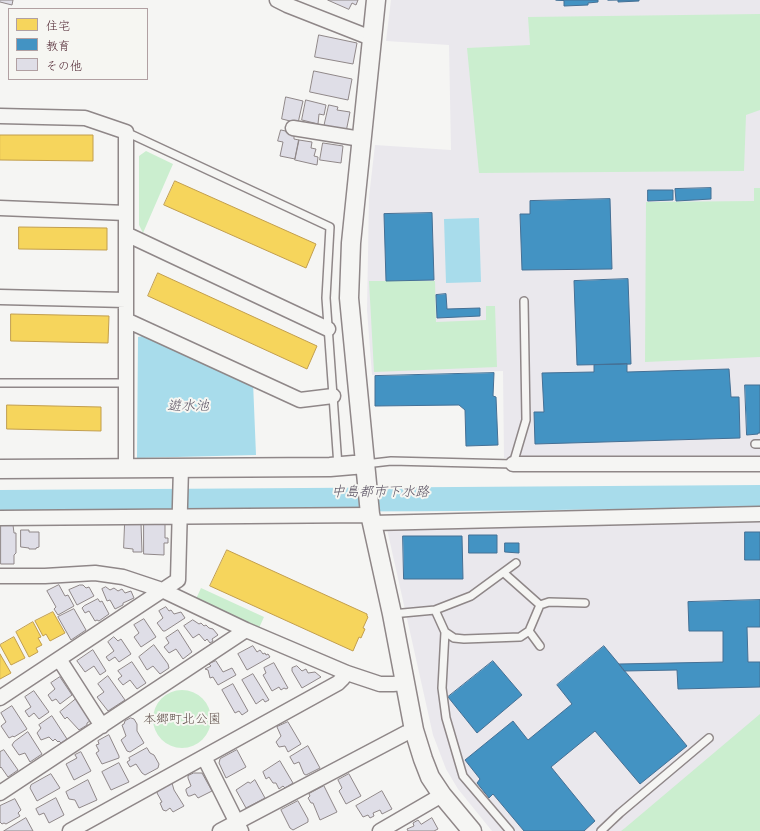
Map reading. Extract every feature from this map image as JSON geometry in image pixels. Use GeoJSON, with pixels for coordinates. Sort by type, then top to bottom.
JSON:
{"type":"FeatureCollection","features":[{"type":"Feature","properties":{"kind":"street"},"geometry":{"type":"LineString","coordinates":[[277,0],[371,38]]}},
{"type":"Feature","properties":{"kind":"street"},"geometry":{"type":"LineString","coordinates":[[376,0],[350,243],[349,298],[371,517],[392,614],[414,730],[423,759],[430,777],[442,795],[472,831]]}},
{"type":"Feature","properties":{"kind":"street"},"geometry":{"type":"LineString","coordinates":[[0,116],[85,118],[126,132],[126,469]]}},
{"type":"Feature","properties":{"kind":"street"},"geometry":{"type":"LineString","coordinates":[[293,128],[361,139]]}},
{"type":"Feature","properties":{"kind":"street"},"geometry":{"type":"LineString","coordinates":[[0,208],[126,213]]}},
{"type":"Feature","properties":{"kind":"street"},"geometry":{"type":"LineString","coordinates":[[126,234],[328,329]]}},
{"type":"Feature","properties":{"kind":"street"},"geometry":{"type":"LineString","coordinates":[[0,297],[126,300]]}},
{"type":"Feature","properties":{"kind":"street"},"geometry":{"type":"LineString","coordinates":[[126,320],[300,400],[333,396]]}},
{"type":"Feature","properties":{"kind":"street"},"geometry":{"type":"LineString","coordinates":[[513,464],[760,464]]}},
{"type":"Feature","properties":{"kind":"street"},"geometry":{"type":"LineString","coordinates":[[0,469],[126,469],[181,474],[338,466],[366,471]]}},
{"type":"Feature","properties":{"kind":"street"},"geometry":{"type":"LineString","coordinates":[[0,698],[178,580],[181,474]]}},
{"type":"Feature","properties":{"kind":"street"},"geometry":{"type":"LineString","coordinates":[[0,518],[181,511],[371,517],[760,514]]}},
{"type":"Feature","properties":{"kind":"street"},"geometry":{"type":"LineString","coordinates":[[0,576],[45,576],[95,573],[123,577],[162,590],[246,630],[347,673],[380,684],[405,683]]}},
{"type":"Feature","properties":{"kind":"street"},"geometry":{"type":"LineString","coordinates":[[0,793],[246,630]]}},
{"type":"Feature","properties":{"kind":"street"},"geometry":{"type":"LineString","coordinates":[[59,659],[102,726]]}},
{"type":"Feature","properties":{"kind":"street"},"geometry":{"type":"LineString","coordinates":[[70,831],[338,683],[347,673]]}},
{"type":"Feature","properties":{"kind":"street"},"geometry":{"type":"LineString","coordinates":[[220,831],[239,827],[406,733],[414,730]]}},
{"type":"Feature","properties":{"kind":"street"},"geometry":{"type":"LineString","coordinates":[[204,757],[239,827]]}},
{"type":"Feature","properties":{"kind":"street"},"geometry":{"type":"LineString","coordinates":[[380,831],[394,827],[442,795]]}},
{"type":"Feature","properties":{"kind":"lane"},"geometry":{"type":"LineString","coordinates":[[126,132],[330,227],[326,298],[338,466]]}},
{"type":"Feature","properties":{"kind":"lane"},"geometry":{"type":"LineString","coordinates":[[366,471],[391,461],[513,464],[526,420],[524,301]]}},
{"type":"Feature","properties":{"kind":"lane"},"geometry":{"type":"LineString","coordinates":[[0,383],[126,383]]}},
{"type":"Feature","properties":{"kind":"lane"},"geometry":{"type":"LineString","coordinates":[[392,614],[435,610],[471,596],[516,563]]}},
{"type":"Feature","properties":{"kind":"lane"},"geometry":{"type":"LineString","coordinates":[[504,573],[540,606]]}},
{"type":"Feature","properties":{"kind":"lane"},"geometry":{"type":"LineString","coordinates":[[445,632],[454,638],[464,639],[520,637],[529,631],[540,606],[549,602],[585,603]]}},
{"type":"Feature","properties":{"kind":"lane"},"geometry":{"type":"LineString","coordinates":[[435,610],[445,632],[442,688],[446,718],[463,776],[510,831]]}},
{"type":"Feature","properties":{"kind":"lane"},"geometry":{"type":"LineString","coordinates":[[529,631],[540,646]]}},
{"type":"Feature","properties":{"kind":"lane"},"geometry":{"type":"LineString","coordinates":[[601,831],[620,813],[709,738]]}},
{"type":"Feature","properties":{"kind":"shaded area"},"geometry":{"type":"Polygon","coordinates":[[[391,0],[760,0],[760,458],[504,458],[503,371],[372,375],[367,310],[369,197],[375,145],[451,150],[449,45],[386,41],[391,0]]]}},
{"type":"Feature","properties":{"kind":"shaded area"},"geometry":{"type":"Polygon","coordinates":[[[760,521],[760,831],[492,831],[458,789],[446,769],[433,735],[387,529],[760,521]]]}},
{"type":"Feature","properties":{"kind":"green space"},"geometry":{"type":"Polygon","coordinates":[[[760,14],[760,110],[746,115],[744,171],[479,173],[467,48],[530,45],[528,17],[760,14]]]}},
{"type":"Feature","properties":{"kind":"green space"},"geometry":{"type":"Polygon","coordinates":[[[146,151],[173,164],[143,233],[139,225],[139,156],[146,151]]]}},
{"type":"Feature","properties":{"kind":"green space"},"geometry":{"type":"Polygon","coordinates":[[[754,188],[760,188],[760,357],[645,362],[646,202],[754,201],[754,188]]]}},
{"type":"Feature","properties":{"kind":"green space"},"geometry":{"type":"Polygon","coordinates":[[[369,281],[435,281],[436,322],[486,320],[486,306],[495,306],[497,367],[374,372],[369,281]]]}},
{"type":"Feature","properties":{"kind":"green space"},"geometry":{"type":"Polygon","coordinates":[[[201,588],[264,617],[259,628],[196,599],[201,588]]]}},
{"type":"Feature","properties":{"kind":"green space","name":"本郷町北公園"},"geometry":{"type":"Polygon","coordinates":[[[182,690],[198,695],[206,703],[211,719],[206,735],[198,743],[182,748],[166,743],[158,735],[153,719],[158,703],[166,695],[182,690]]]}},
{"type":"Feature","properties":{"kind":"green space"},"geometry":{"type":"Polygon","coordinates":[[[760,714],[760,831],[621,831],[625,828],[760,714]]]}},
{"type":"Feature","properties":{"kind":"water"},"geometry":{"type":"Polygon","coordinates":[[[479,218],[481,282],[446,283],[444,219],[479,218]]]}},
{"type":"Feature","properties":{"kind":"water","name":"遊水池"},"geometry":{"type":"Polygon","coordinates":[[[151,334],[253,382],[256,455],[137,458],[138,337],[151,334]]]}},
{"type":"Feature","properties":{"kind":"water","name":"中島都市下水路"},"geometry":{"type":"Polygon","coordinates":[[[760,485],[760,506],[570,510],[380,511],[0,510],[0,490],[760,485]]]}},
{"type":"Feature","properties":{"kind":"building: 住宅"},"geometry":{"type":"Polygon","coordinates":[[[0,135],[93,135],[93,161],[0,160],[0,135]]]}},
{"type":"Feature","properties":{"kind":"building: 住宅"},"geometry":{"type":"Polygon","coordinates":[[[175,181],[316,244],[306,268],[164,205],[175,181]]]}},
{"type":"Feature","properties":{"kind":"building: 住宅"},"geometry":{"type":"Polygon","coordinates":[[[19,227],[107,228],[107,250],[19,249],[19,227]]]}},
{"type":"Feature","properties":{"kind":"building: 住宅"},"geometry":{"type":"Polygon","coordinates":[[[158,273],[317,346],[307,369],[148,296],[158,273]]]}},
{"type":"Feature","properties":{"kind":"building: 住宅"},"geometry":{"type":"Polygon","coordinates":[[[11,314],[109,316],[108,343],[11,341],[11,314]]]}},
{"type":"Feature","properties":{"kind":"building: 住宅"},"geometry":{"type":"Polygon","coordinates":[[[7,405],[101,407],[101,431],[7,429],[7,405]]]}},
{"type":"Feature","properties":{"kind":"building: 住宅"},"geometry":{"type":"Polygon","coordinates":[[[227,550],[367,614],[368,617],[363,628],[365,629],[361,638],[359,637],[353,651],[210,586],[227,550]]]}},
{"type":"Feature","properties":{"kind":"building: 住宅"},"geometry":{"type":"Polygon","coordinates":[[[53,612],[65,633],[50,641],[46,634],[43,636],[35,621],[53,612]]]}},
{"type":"Feature","properties":{"kind":"building: 住宅"},"geometry":{"type":"Polygon","coordinates":[[[33,622],[41,637],[38,638],[42,645],[36,648],[38,652],[29,657],[16,632],[33,622]]]}},
{"type":"Feature","properties":{"kind":"building: 住宅"},"geometry":{"type":"Polygon","coordinates":[[[14,637],[25,658],[11,665],[0,645],[14,637]]]}},
{"type":"Feature","properties":{"kind":"building: 住宅"},"geometry":{"type":"Polygon","coordinates":[[[0,654],[11,673],[0,679],[0,654]]]}},
{"type":"Feature","properties":{"kind":"building: 教育"},"geometry":{"type":"Polygon","coordinates":[[[556,0],[598,0],[598,2],[588,3],[588,5],[564,6],[564,1],[556,0]]]}},
{"type":"Feature","properties":{"kind":"building: 教育"},"geometry":{"type":"Polygon","coordinates":[[[618,0],[639,0],[639,1],[618,2],[618,0]]]}},
{"type":"Feature","properties":{"kind":"building: 教育"},"geometry":{"type":"Polygon","coordinates":[[[711,188],[711,199],[676,201],[675,189],[711,188]]]}},
{"type":"Feature","properties":{"kind":"building: 教育"},"geometry":{"type":"Polygon","coordinates":[[[648,190],[673,190],[673,200],[648,201],[648,190]]]}},
{"type":"Feature","properties":{"kind":"building: 教育"},"geometry":{"type":"Polygon","coordinates":[[[610,199],[612,269],[522,270],[520,214],[530,214],[530,201],[610,199]]]}},
{"type":"Feature","properties":{"kind":"building: 教育"},"geometry":{"type":"Polygon","coordinates":[[[432,213],[434,280],[386,281],[384,214],[432,213]]]}},
{"type":"Feature","properties":{"kind":"building: 教育"},"geometry":{"type":"Polygon","coordinates":[[[628,279],[631,364],[577,365],[574,281],[628,279]]]}},
{"type":"Feature","properties":{"kind":"building: 教育"},"geometry":{"type":"Polygon","coordinates":[[[446,294],[447,309],[480,308],[480,316],[437,318],[436,295],[446,294]]]}},
{"type":"Feature","properties":{"kind":"building: 教育"},"geometry":{"type":"Polygon","coordinates":[[[627,364],[627,372],[729,369],[731,397],[739,397],[740,438],[535,444],[534,412],[544,412],[542,373],[594,372],[594,365],[627,364]]]}},
{"type":"Feature","properties":{"kind":"building: 教育"},"geometry":{"type":"Polygon","coordinates":[[[494,373],[493,396],[496,397],[498,445],[466,446],[465,410],[459,405],[375,406],[375,376],[494,373]]]}},
{"type":"Feature","properties":{"kind":"building: 教育"},"geometry":{"type":"Polygon","coordinates":[[[745,385],[760,385],[760,433],[758,434],[747,435],[745,385]]]}},
{"type":"Feature","properties":{"kind":"building: 教育"},"geometry":{"type":"Polygon","coordinates":[[[745,532],[760,532],[760,560],[745,560],[745,532]]]}},
{"type":"Feature","properties":{"kind":"building: 教育"},"geometry":{"type":"Polygon","coordinates":[[[469,535],[497,535],[497,553],[469,553],[469,535]]]}},
{"type":"Feature","properties":{"kind":"building: 教育"},"geometry":{"type":"Polygon","coordinates":[[[403,536],[462,536],[463,579],[404,579],[403,536]]]}},
{"type":"Feature","properties":{"kind":"building: 教育"},"geometry":{"type":"Polygon","coordinates":[[[505,543],[519,543],[519,553],[505,552],[505,543]]]}},
{"type":"Feature","properties":{"kind":"building: 教育"},"geometry":{"type":"Polygon","coordinates":[[[760,600],[760,627],[747,627],[748,662],[760,662],[760,687],[678,689],[677,670],[624,671],[619,664],[723,662],[723,631],[689,631],[688,602],[760,600]]]}},
{"type":"Feature","properties":{"kind":"building: 教育"},"geometry":{"type":"Polygon","coordinates":[[[604,646],[687,746],[640,784],[595,731],[551,767],[595,821],[584,831],[524,831],[493,794],[489,798],[477,783],[480,779],[465,760],[513,721],[528,740],[572,704],[557,685],[604,646]]]}},
{"type":"Feature","properties":{"kind":"building: 教育"},"geometry":{"type":"Polygon","coordinates":[[[493,661],[522,695],[477,733],[448,697],[493,661]]]}},
{"type":"Feature","properties":{"kind":"building: その他"},"geometry":{"type":"Polygon","coordinates":[[[0,0],[13,0],[12,5],[0,2],[0,0]]]}},
{"type":"Feature","properties":{"kind":"building: その他"},"geometry":{"type":"Polygon","coordinates":[[[328,0],[358,0],[356,5],[352,3],[349,9],[328,0]]]}},
{"type":"Feature","properties":{"kind":"building: その他"},"geometry":{"type":"Polygon","coordinates":[[[319,35],[357,43],[353,64],[315,57],[319,35]]]}},
{"type":"Feature","properties":{"kind":"building: その他"},"geometry":{"type":"Polygon","coordinates":[[[314,71],[352,79],[348,100],[310,92],[314,71]]]}},
{"type":"Feature","properties":{"kind":"building: その他"},"geometry":{"type":"Polygon","coordinates":[[[286,97],[303,101],[298,123],[282,119],[286,97]]]}},
{"type":"Feature","properties":{"kind":"building: その他"},"geometry":{"type":"Polygon","coordinates":[[[306,100],[326,105],[324,115],[319,114],[318,124],[302,120],[306,100]]]}},
{"type":"Feature","properties":{"kind":"building: その他"},"geometry":{"type":"Polygon","coordinates":[[[329,105],[338,107],[337,110],[350,112],[346,132],[324,127],[329,105]]]}},
{"type":"Feature","properties":{"kind":"building: その他"},"geometry":{"type":"Polygon","coordinates":[[[281,130],[290,132],[289,134],[294,135],[294,139],[299,140],[295,159],[280,156],[283,142],[278,141],[281,130]]]}},
{"type":"Feature","properties":{"kind":"building: その他"},"geometry":{"type":"Polygon","coordinates":[[[299,140],[312,142],[311,148],[316,149],[314,156],[318,157],[317,165],[295,160],[299,140]]]}},
{"type":"Feature","properties":{"kind":"building: その他"},"geometry":{"type":"Polygon","coordinates":[[[323,143],[343,146],[341,163],[320,160],[323,143]]]}},
{"type":"Feature","properties":{"kind":"building: その他"},"geometry":{"type":"Polygon","coordinates":[[[125,523],[141,523],[142,552],[133,552],[133,549],[124,548],[125,523]]]}},
{"type":"Feature","properties":{"kind":"building: その他"},"geometry":{"type":"Polygon","coordinates":[[[144,523],[165,523],[165,538],[168,538],[168,543],[164,543],[164,555],[144,554],[144,523]]]}},
{"type":"Feature","properties":{"kind":"building: その他"},"geometry":{"type":"Polygon","coordinates":[[[1,525],[13,525],[14,533],[16,533],[16,553],[14,555],[14,564],[1,564],[1,525]]]}},
{"type":"Feature","properties":{"kind":"building: その他"},"geometry":{"type":"Polygon","coordinates":[[[21,530],[39,532],[39,547],[36,549],[29,549],[21,547],[21,530]]]}},
{"type":"Feature","properties":{"kind":"building: その他"},"geometry":{"type":"Polygon","coordinates":[[[59,585],[65,596],[68,595],[74,606],[58,615],[54,609],[56,607],[47,591],[59,585]]]}},
{"type":"Feature","properties":{"kind":"building: その他"},"geometry":{"type":"Polygon","coordinates":[[[83,585],[86,588],[89,587],[94,596],[77,605],[69,590],[83,585]]]}},
{"type":"Feature","properties":{"kind":"building: その他"},"geometry":{"type":"Polygon","coordinates":[[[106,587],[110,590],[114,588],[118,591],[122,589],[125,593],[131,591],[134,598],[115,609],[110,600],[107,601],[102,589],[106,587]]]}},
{"type":"Feature","properties":{"kind":"building: その他"},"geometry":{"type":"Polygon","coordinates":[[[98,599],[100,602],[102,601],[109,614],[99,621],[95,621],[89,611],[85,613],[82,608],[98,599]]]}},
{"type":"Feature","properties":{"kind":"building: その他"},"geometry":{"type":"Polygon","coordinates":[[[166,607],[174,614],[181,612],[185,618],[163,631],[157,623],[163,618],[159,611],[166,607]]]}},
{"type":"Feature","properties":{"kind":"building: その他"},"geometry":{"type":"Polygon","coordinates":[[[74,609],[86,630],[71,640],[58,617],[74,609]]]}},
{"type":"Feature","properties":{"kind":"building: その他"},"geometry":{"type":"Polygon","coordinates":[[[144,619],[156,637],[141,647],[134,637],[139,633],[134,625],[144,619]]]}},
{"type":"Feature","properties":{"kind":"building: その他"},"geometry":{"type":"Polygon","coordinates":[[[193,620],[213,629],[218,635],[212,639],[213,641],[210,643],[207,639],[205,641],[199,634],[193,638],[184,626],[193,620]]]}},
{"type":"Feature","properties":{"kind":"building: その他"},"geometry":{"type":"Polygon","coordinates":[[[178,630],[192,652],[183,659],[176,649],[169,653],[164,647],[169,643],[166,638],[178,630]]]}},
{"type":"Feature","properties":{"kind":"building: その他"},"geometry":{"type":"Polygon","coordinates":[[[114,637],[118,641],[121,639],[131,654],[119,662],[115,657],[109,661],[106,657],[114,651],[108,642],[114,637]]]}},
{"type":"Feature","properties":{"kind":"building: その他"},"geometry":{"type":"Polygon","coordinates":[[[154,645],[168,664],[169,668],[160,674],[153,666],[147,670],[139,657],[154,645]]]}},
{"type":"Feature","properties":{"kind":"building: その他"},"geometry":{"type":"Polygon","coordinates":[[[253,646],[257,652],[260,650],[263,654],[268,654],[270,657],[247,670],[238,654],[253,646]]]}},
{"type":"Feature","properties":{"kind":"building: その他"},"geometry":{"type":"Polygon","coordinates":[[[93,650],[106,671],[100,675],[94,666],[85,672],[77,661],[93,650]]]}},
{"type":"Feature","properties":{"kind":"building: その他"},"geometry":{"type":"Polygon","coordinates":[[[216,661],[223,672],[232,668],[236,675],[218,685],[213,677],[210,678],[208,670],[205,669],[211,666],[209,664],[216,661]]]}},
{"type":"Feature","properties":{"kind":"building: その他"},"geometry":{"type":"Polygon","coordinates":[[[132,662],[146,683],[137,689],[130,680],[123,685],[118,679],[122,676],[118,671],[132,662]]]}},
{"type":"Feature","properties":{"kind":"building: その他"},"geometry":{"type":"Polygon","coordinates":[[[274,663],[288,688],[281,690],[279,687],[272,691],[263,675],[266,673],[264,668],[274,663]]]}},
{"type":"Feature","properties":{"kind":"building: その他"},"geometry":{"type":"Polygon","coordinates":[[[297,666],[302,671],[306,669],[308,673],[315,672],[321,677],[302,688],[292,671],[292,668],[297,666]]]}},
{"type":"Feature","properties":{"kind":"building: その他"},"geometry":{"type":"Polygon","coordinates":[[[253,674],[269,700],[265,702],[263,699],[256,704],[242,680],[253,674]]]}},
{"type":"Feature","properties":{"kind":"building: その他"},"geometry":{"type":"Polygon","coordinates":[[[108,676],[125,700],[108,711],[97,697],[104,692],[98,684],[108,676]]]}},
{"type":"Feature","properties":{"kind":"building: その他"},"geometry":{"type":"Polygon","coordinates":[[[60,677],[72,695],[60,704],[56,699],[52,701],[48,695],[55,689],[51,683],[60,677]]]}},
{"type":"Feature","properties":{"kind":"building: その他"},"geometry":{"type":"Polygon","coordinates":[[[233,684],[248,711],[242,715],[239,711],[235,713],[222,690],[233,684]]]}},
{"type":"Feature","properties":{"kind":"building: その他"},"geometry":{"type":"Polygon","coordinates":[[[34,691],[49,712],[39,719],[34,713],[29,717],[25,711],[31,707],[25,697],[34,691]]]}},
{"type":"Feature","properties":{"kind":"building: その他"},"geometry":{"type":"Polygon","coordinates":[[[76,699],[90,721],[79,730],[67,717],[65,719],[60,712],[76,699]]]}},
{"type":"Feature","properties":{"kind":"building: その他"},"geometry":{"type":"Polygon","coordinates":[[[12,706],[27,729],[14,737],[9,738],[1,726],[6,722],[1,713],[12,706]]]}},
{"type":"Feature","properties":{"kind":"building: その他"},"geometry":{"type":"Polygon","coordinates":[[[52,716],[67,739],[61,743],[55,739],[53,741],[49,737],[41,740],[37,733],[41,728],[39,725],[52,716]]]}},
{"type":"Feature","properties":{"kind":"building: その他"},"geometry":{"type":"Polygon","coordinates":[[[131,718],[134,719],[137,724],[137,731],[144,743],[130,752],[127,751],[121,740],[126,736],[122,725],[125,721],[131,718]]]}},
{"type":"Feature","properties":{"kind":"building: その他"},"geometry":{"type":"Polygon","coordinates":[[[288,722],[301,744],[288,752],[285,746],[279,747],[276,742],[281,736],[277,727],[288,722]]]}},
{"type":"Feature","properties":{"kind":"building: その他"},"geometry":{"type":"Polygon","coordinates":[[[28,732],[42,754],[30,762],[25,753],[19,755],[12,745],[28,732]]]}},
{"type":"Feature","properties":{"kind":"building: その他"},"geometry":{"type":"Polygon","coordinates":[[[109,735],[119,758],[102,764],[96,753],[99,751],[96,745],[99,744],[98,741],[109,735]]]}},
{"type":"Feature","properties":{"kind":"building: その他"},"geometry":{"type":"Polygon","coordinates":[[[308,746],[320,768],[306,775],[304,774],[299,762],[294,764],[290,757],[308,746]]]}},
{"type":"Feature","properties":{"kind":"building: その他"},"geometry":{"type":"Polygon","coordinates":[[[147,748],[150,753],[154,755],[159,764],[158,768],[145,775],[136,764],[130,767],[127,762],[130,760],[129,758],[147,748]]]}},
{"type":"Feature","properties":{"kind":"building: その他"},"geometry":{"type":"Polygon","coordinates":[[[4,750],[18,770],[8,777],[1,767],[0,768],[0,752],[4,750]]]}},
{"type":"Feature","properties":{"kind":"building: その他"},"geometry":{"type":"Polygon","coordinates":[[[237,750],[246,767],[226,778],[219,763],[220,759],[237,750]]]}},
{"type":"Feature","properties":{"kind":"building: その他"},"geometry":{"type":"Polygon","coordinates":[[[81,752],[91,771],[74,780],[66,764],[77,758],[75,755],[81,752]]]}},
{"type":"Feature","properties":{"kind":"building: その他"},"geometry":{"type":"Polygon","coordinates":[[[280,761],[293,783],[285,788],[283,786],[279,789],[276,783],[273,783],[269,777],[266,779],[263,772],[280,761]]]}},
{"type":"Feature","properties":{"kind":"building: その他"},"geometry":{"type":"Polygon","coordinates":[[[119,763],[129,782],[111,790],[102,772],[119,763]]]}},
{"type":"Feature","properties":{"kind":"building: その他"},"geometry":{"type":"Polygon","coordinates":[[[194,773],[202,773],[212,791],[198,798],[195,794],[188,796],[186,789],[191,786],[188,776],[194,773]]]}},
{"type":"Feature","properties":{"kind":"building: その他"},"geometry":{"type":"Polygon","coordinates":[[[51,774],[60,788],[37,801],[30,788],[31,785],[51,774]]]}},
{"type":"Feature","properties":{"kind":"building: その他"},"geometry":{"type":"Polygon","coordinates":[[[349,774],[361,796],[346,804],[339,791],[342,788],[338,780],[349,774]]]}},
{"type":"Feature","properties":{"kind":"building: その他"},"geometry":{"type":"Polygon","coordinates":[[[88,780],[97,800],[79,808],[75,800],[69,799],[66,792],[88,780]]]}},
{"type":"Feature","properties":{"kind":"building: その他"},"geometry":{"type":"Polygon","coordinates":[[[255,780],[265,798],[246,808],[236,790],[248,782],[250,783],[255,780]]]}},
{"type":"Feature","properties":{"kind":"building: その他"},"geometry":{"type":"Polygon","coordinates":[[[172,783],[174,790],[184,806],[173,812],[170,808],[166,811],[163,810],[160,803],[162,802],[157,793],[172,783]]]}},
{"type":"Feature","properties":{"kind":"building: その他"},"geometry":{"type":"Polygon","coordinates":[[[324,786],[337,812],[320,820],[313,803],[311,803],[308,798],[310,796],[309,794],[324,786]]]}},
{"type":"Feature","properties":{"kind":"building: その他"},"geometry":{"type":"Polygon","coordinates":[[[382,791],[392,809],[382,814],[380,810],[373,813],[374,816],[370,818],[368,815],[363,817],[356,806],[382,791]]]}},
{"type":"Feature","properties":{"kind":"building: その他"},"geometry":{"type":"Polygon","coordinates":[[[56,798],[64,815],[49,823],[44,813],[39,815],[36,809],[56,798]]]}},
{"type":"Feature","properties":{"kind":"building: その他"},"geometry":{"type":"Polygon","coordinates":[[[15,799],[21,810],[18,813],[20,816],[6,824],[2,824],[0,822],[0,806],[15,799]]]}},
{"type":"Feature","properties":{"kind":"building: その他"},"geometry":{"type":"Polygon","coordinates":[[[298,801],[308,819],[308,822],[293,830],[290,828],[281,810],[298,801]]]}},
{"type":"Feature","properties":{"kind":"building: その他"},"geometry":{"type":"Polygon","coordinates":[[[26,818],[33,831],[4,831],[26,818]]]}},
{"type":"Feature","properties":{"kind":"building: その他"},"geometry":{"type":"Polygon","coordinates":[[[432,818],[438,829],[434,831],[408,831],[407,829],[414,826],[413,823],[418,820],[421,824],[432,818]]]}}]}
